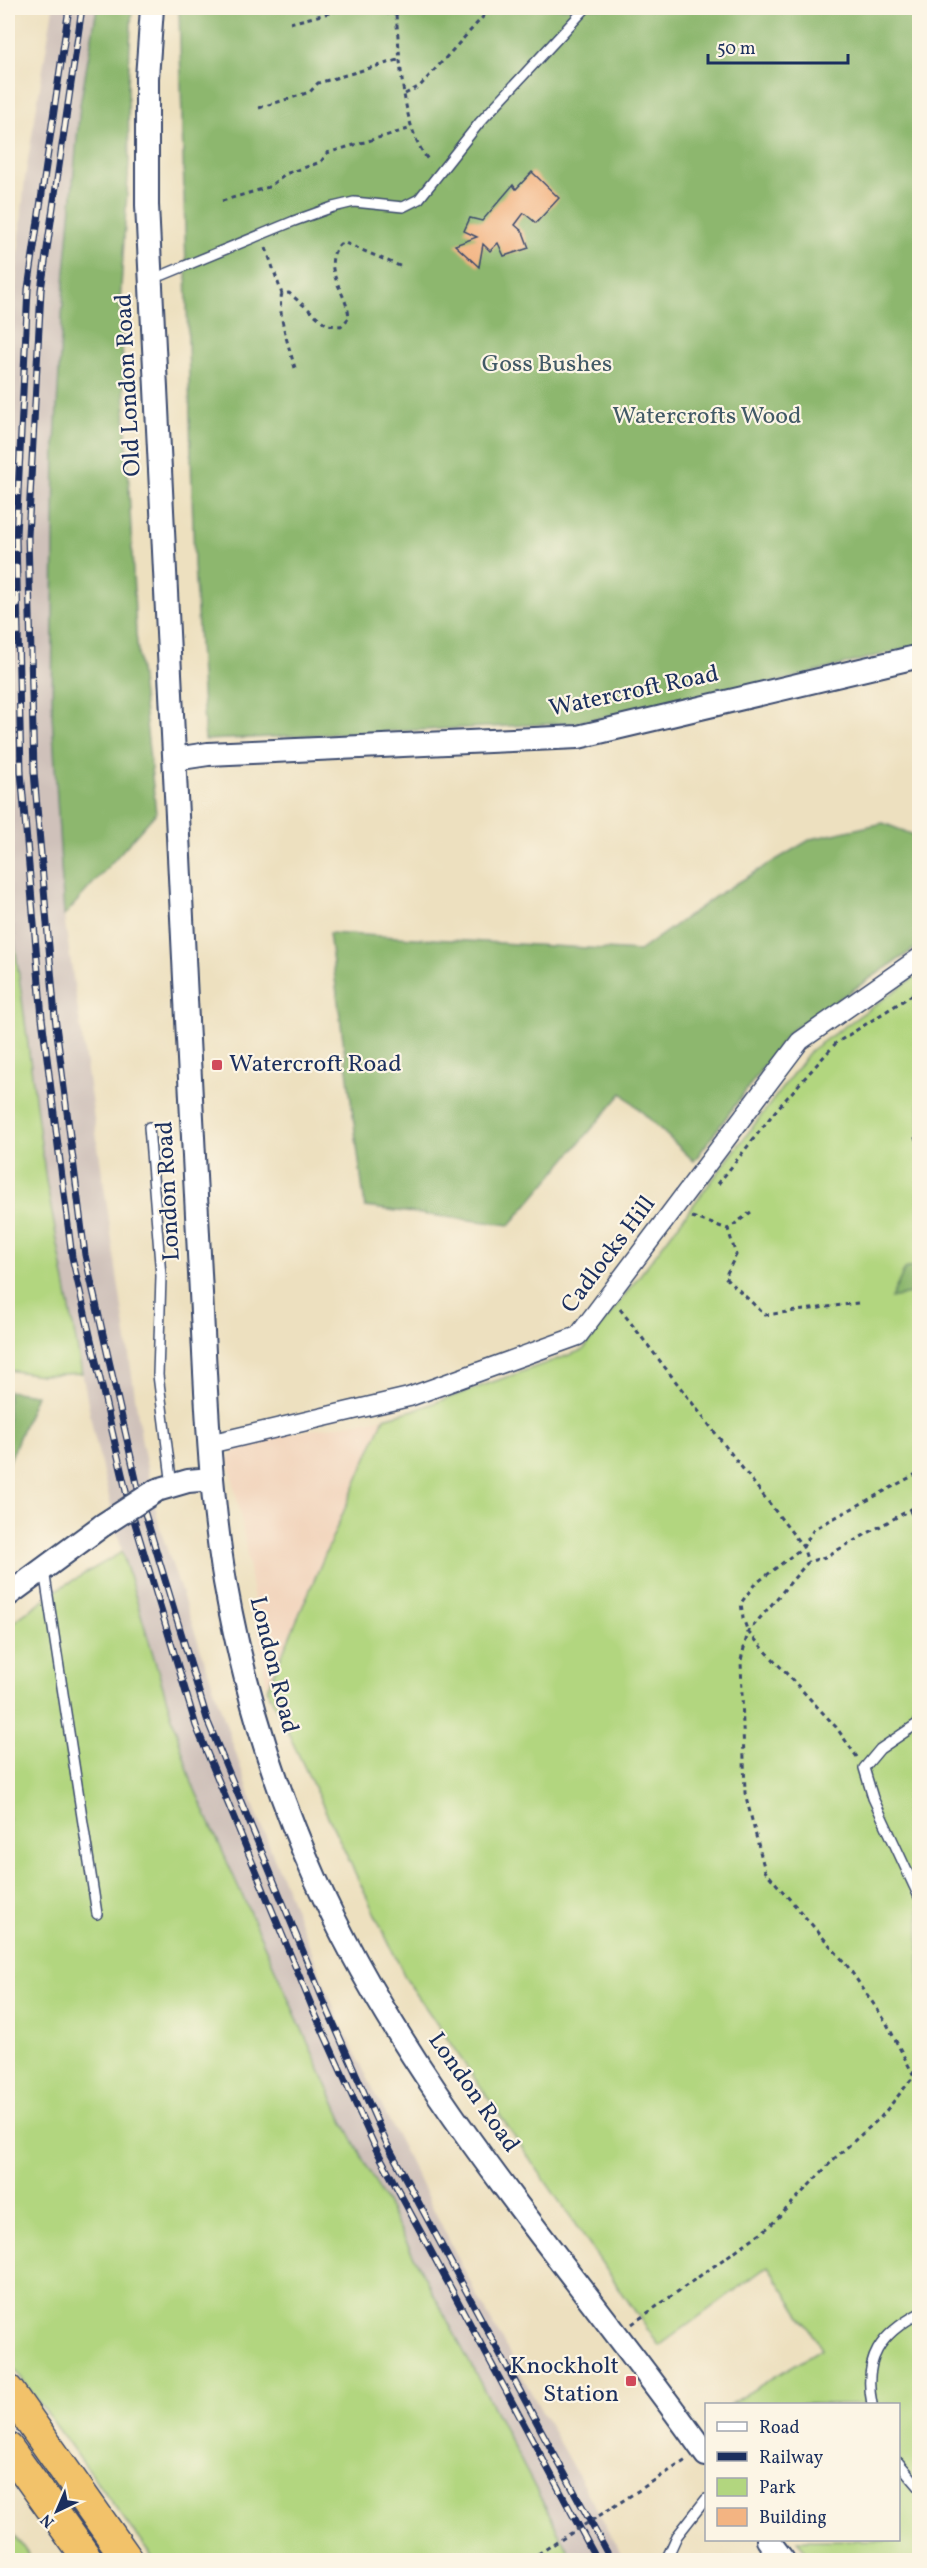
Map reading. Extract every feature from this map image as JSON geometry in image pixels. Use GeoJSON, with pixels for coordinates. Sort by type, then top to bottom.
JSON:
{"type":"FeatureCollection","features":[{"type":"Feature","properties":{"kind":"highway"},"geometry":{"type":"LineString","coordinates":[[8,2390],[128,2560]]}},
{"type":"Feature","properties":{"kind":"highway"},"geometry":{"type":"LineString","coordinates":[[8,2448],[88,2560]]}},
{"type":"Feature","properties":{"kind":"street","name":"Old London Road"},"geometry":{"type":"LineString","coordinates":[[152,8],[146,141],[175,759]]}},
{"type":"Feature","properties":{"kind":"street","name":"Watercroft Road"},"geometry":{"type":"LineString","coordinates":[[175,759],[208,754],[578,737],[920,656]]}},
{"type":"Feature","properties":{"kind":"street","name":"London Road"},"geometry":{"type":"LineString","coordinates":[[175,759],[211,1479],[226,1585],[248,1681],[277,1780],[329,1907],[377,1999],[426,2074],[539,2232],[619,2334],[704,2452]]}},
{"type":"Feature","properties":{"kind":"street","name":"Cadlocks Hill"},"geometry":{"type":"LineString","coordinates":[[209,1444],[409,1397],[578,1336],[800,1041],[920,957]]}},
{"type":"Feature","properties":{"kind":"street"},"geometry":{"type":"LineString","coordinates":[[8,1595],[103,1525],[164,1488],[211,1479]]}},
{"type":"Feature","properties":{"kind":"street"},"geometry":{"type":"LineString","coordinates":[[769,2541],[783,2560]]}},
{"type":"Feature","properties":{"kind":"lane"},"geometry":{"type":"LineString","coordinates":[[151,277],[163,275],[333,207],[354,202],[403,207],[411,205],[419,199],[480,122],[586,8]]}},
{"type":"Feature","properties":{"kind":"lane"},"geometry":{"type":"LineString","coordinates":[[149,1127],[161,1276],[158,1375],[164,1488]]}},
{"type":"Feature","properties":{"kind":"lane"},"geometry":{"type":"LineString","coordinates":[[44,1568],[97,1914]]}},
{"type":"Feature","properties":{"kind":"lane"},"geometry":{"type":"LineString","coordinates":[[920,1722],[879,1749],[864,1768],[873,1798],[920,1899]]}},
{"type":"Feature","properties":{"kind":"lane"},"geometry":{"type":"LineString","coordinates":[[872,2403],[872,2366],[878,2346],[890,2331],[920,2313]]}},
{"type":"Feature","properties":{"kind":"lane"},"geometry":{"type":"LineString","coordinates":[[900,2464],[920,2488]]}},
{"type":"Feature","properties":{"kind":"lane"},"geometry":{"type":"LineString","coordinates":[[666,2560],[677,2536],[705,2500]]}},
{"type":"Feature","properties":{"kind":"path"},"geometry":{"type":"LineString","coordinates":[[290,22],[349,8]]}},
{"type":"Feature","properties":{"kind":"path"},"geometry":{"type":"LineString","coordinates":[[377,8],[388,14],[396,15],[410,8]]}},
{"type":"Feature","properties":{"kind":"path"},"geometry":{"type":"LineString","coordinates":[[405,94],[420,86],[491,8]]}},
{"type":"Feature","properties":{"kind":"path"},"geometry":{"type":"LineString","coordinates":[[396,15],[405,94],[415,140],[429,160],[441,171]]}},
{"type":"Feature","properties":{"kind":"path"},"geometry":{"type":"LineString","coordinates":[[259,108],[310,92],[318,83],[401,59]]}},
{"type":"Feature","properties":{"kind":"path"},"geometry":{"type":"LineString","coordinates":[[222,201],[268,187],[285,174],[321,162],[327,153],[412,128]]}},
{"type":"Feature","properties":{"kind":"path"},"geometry":{"type":"LineString","coordinates":[[261,234],[282,294],[280,299],[284,324],[295,368]]}},
{"type":"Feature","properties":{"kind":"path"},"geometry":{"type":"LineString","coordinates":[[282,294],[289,293],[327,325],[341,326],[349,318],[348,309],[339,290],[332,262],[334,250],[340,244],[345,243],[402,267]]}},
{"type":"Feature","properties":{"kind":"path"},"geometry":{"type":"LineString","coordinates":[[717,1185],[777,1109],[836,1043],[920,990]]}},
{"type":"Feature","properties":{"kind":"path"},"geometry":{"type":"LineString","coordinates":[[914,1139],[920,1136]]}},
{"type":"Feature","properties":{"kind":"path"},"geometry":{"type":"LineString","coordinates":[[698,1209],[692,1217],[728,1229]]}},
{"type":"Feature","properties":{"kind":"path"},"geometry":{"type":"LineString","coordinates":[[728,1229],[751,1212]]}},
{"type":"Feature","properties":{"kind":"path"},"geometry":{"type":"LineString","coordinates":[[728,1229],[736,1255],[725,1277],[765,1315],[858,1303]]}},
{"type":"Feature","properties":{"kind":"path"},"geometry":{"type":"LineString","coordinates":[[609,1296],[803,1547],[808,1562]]}},
{"type":"Feature","properties":{"kind":"path"},"geometry":{"type":"LineString","coordinates":[[864,1768],[836,1727],[748,1632],[741,1603],[754,1585],[803,1547],[814,1528],[920,1472]]}},
{"type":"Feature","properties":{"kind":"path"},"geometry":{"type":"LineString","coordinates":[[619,2334],[769,2228],[837,2157],[881,2117],[914,2076],[886,2022],[846,1964],[765,1871],[745,1793],[741,1660],[748,1632],[808,1562],[825,1557],[920,1504]]}},
{"type":"Feature","properties":{"kind":"path"},"geometry":{"type":"LineString","coordinates":[[910,1511],[920,1528]]}},
{"type":"Feature","properties":{"kind":"path"},"geometry":{"type":"LineString","coordinates":[[532,2560],[538,2554],[704,2452]]}},
{"type":"Feature","properties":{"kind":"shaded area"},"geometry":{"type":"Polygon","coordinates":[[[53,8],[97,8],[80,105],[64,284],[54,461],[52,715],[64,916],[142,1443],[159,1526],[254,1807],[339,2021],[476,2294],[625,2560],[573,2560],[342,2119],[192,1783],[122,1552],[93,1430],[46,1181],[12,927],[8,873],[8,369],[25,178],[53,8]]]}},
{"type":"Feature","properties":{"kind":"shaded area"},"geometry":{"type":"Polygon","coordinates":[[[384,1418],[267,1689],[242,1522],[228,1458],[246,1440],[384,1418]]]}},
{"type":"Feature","properties":{"kind":"green space"},"geometry":{"type":"Polygon","coordinates":[[[97,8],[132,8],[128,84],[129,161],[120,303],[136,634],[156,813],[64,916],[52,715],[55,443],[64,284],[80,105],[97,8]]]}},
{"type":"Feature","properties":{"kind":"green space","name":"Goss Bushes"},"geometry":{"type":"Polygon","coordinates":[[[179,8],[919,8],[919,645],[781,681],[575,723],[205,740],[194,565],[179,8]]]}},
{"type":"Feature","properties":{"kind":"green space"},"geometry":{"type":"Polygon","coordinates":[[[883,823],[919,837],[919,946],[789,1032],[694,1161],[622,1093],[510,1225],[365,1207],[329,933],[639,951],[719,894],[811,839],[883,823]]]}},
{"type":"Feature","properties":{"kind":"green space"},"geometry":{"type":"Polygon","coordinates":[[[11,915],[46,1181],[82,1373],[41,1375],[8,1370],[8,918],[11,915]]]}},
{"type":"Feature","properties":{"kind":"green space"},"geometry":{"type":"Polygon","coordinates":[[[919,974],[919,2560],[813,2560],[798,2541],[900,2541],[900,2403],[732,2403],[822,2348],[768,2266],[659,2346],[406,1979],[267,1689],[384,1418],[417,1409],[583,1350],[811,1050],[919,974]]]}},
{"type":"Feature","properties":{"kind":"green space"},"geometry":{"type":"Polygon","coordinates":[[[919,1265],[919,1292],[891,1298],[905,1269],[919,1265]]]}},
{"type":"Feature","properties":{"kind":"green space"},"geometry":{"type":"Polygon","coordinates":[[[8,1391],[36,1395],[8,1465],[8,1391]]]}},
{"type":"Feature","properties":{"kind":"green space"},"geometry":{"type":"Polygon","coordinates":[[[122,1552],[192,1783],[342,2119],[573,2560],[154,2560],[8,2360],[8,1626],[60,1588],[122,1552]]]}},
{"type":"Feature","properties":{"kind":"green space"},"geometry":{"type":"Polygon","coordinates":[[[8,2526],[32,2560],[8,2560],[8,2526]]]}},
{"type":"Feature","properties":{"kind":"building"},"geometry":{"type":"Polygon","coordinates":[[[532,172],[559,198],[536,223],[524,213],[515,225],[523,232],[529,248],[504,256],[498,243],[490,251],[483,244],[479,267],[455,245],[477,237],[464,231],[470,218],[482,221],[513,185],[516,189],[532,172]]]}},
{"type":"Feature","properties":{"kind":"railway"},"geometry":{"type":"LineString","coordinates":[[69,8],[28,289],[16,535],[21,772],[42,1018],[72,1257],[128,1500],[196,1726],[312,2007],[376,2149],[597,2560]]}},
{"type":"Feature","properties":{"kind":"railway"},"geometry":{"type":"LineString","coordinates":[[82,8],[41,290],[28,536],[34,772],[55,1017],[85,1255],[140,1497],[208,1722],[324,2002],[387,2144],[611,2560]]}},
{"type":"Feature","properties":{"kind":"place","name":"Watercroft Road"},"geometry":{"type":"Point","coordinates":[217,1065]}},
{"type":"Feature","properties":{"kind":"place","name":"Knockholt Station"},"geometry":{"type":"Point","coordinates":[631,2381]}},
{"type":"Feature","properties":{"kind":"park label","name":"Watercrofts Wood"},"geometry":{"type":"Point","coordinates":[707,417]}}]}
